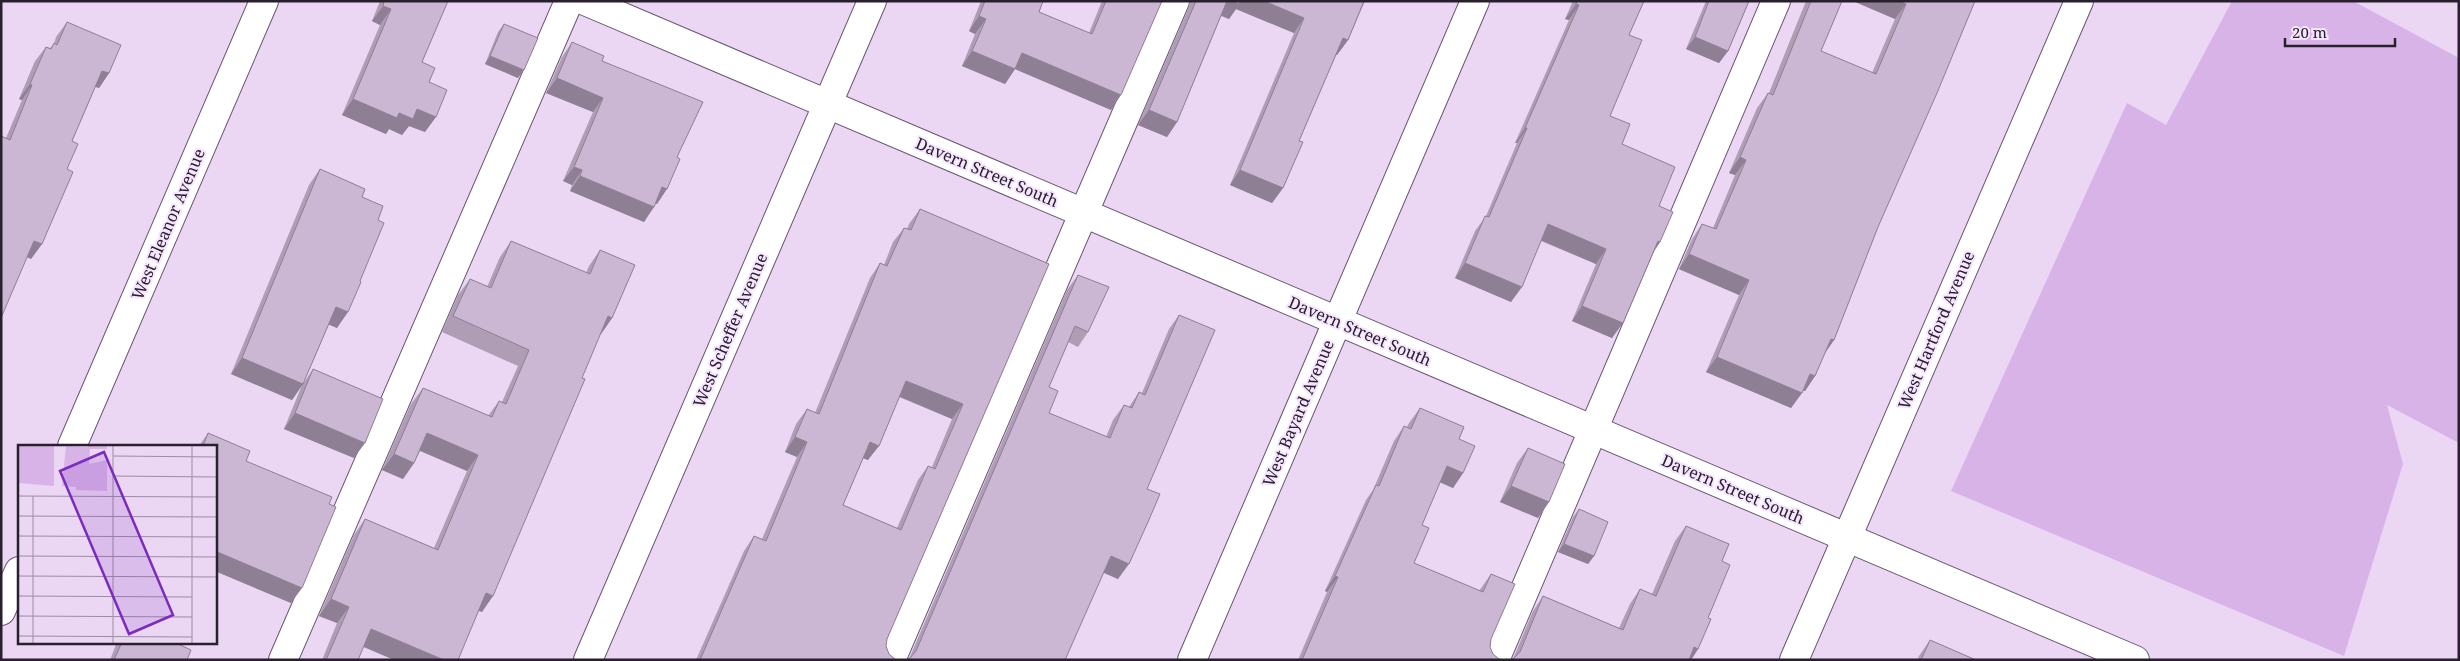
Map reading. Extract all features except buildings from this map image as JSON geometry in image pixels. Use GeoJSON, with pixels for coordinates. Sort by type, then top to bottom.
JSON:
{"type":"FeatureCollection","features":[{"type":"Feature","properties":{"kind":"street","name":"West Eleanor Avenue"},"geometry":{"type":"LineString","coordinates":[[72,445],[264,1]]}},
{"type":"Feature","properties":{"kind":"street"},"geometry":{"type":"LineString","coordinates":[[283,660],[568,1]]}},
{"type":"Feature","properties":{"kind":"street","name":"Davern Street South"},"geometry":{"type":"LineString","coordinates":[[585,1],[1846,537],[2101,653],[2136,660]]}},
{"type":"Feature","properties":{"kind":"street","name":"West Scheffer Avenue"},"geometry":{"type":"LineString","coordinates":[[588,660],[872,1]]}},
{"type":"Feature","properties":{"kind":"street"},"geometry":{"type":"LineString","coordinates":[[891,660],[1175,1]]}},
{"type":"Feature","properties":{"kind":"street","name":"West Bayard Avenue"},"geometry":{"type":"LineString","coordinates":[[1192,660],[1475,1]]}},
{"type":"Feature","properties":{"kind":"street"},"geometry":{"type":"LineString","coordinates":[[1495,660],[1776,1]]}},
{"type":"Feature","properties":{"kind":"street","name":"West Hartford Avenue"},"geometry":{"type":"LineString","coordinates":[[1794,660],[2079,1]]}},
{"type":"Feature","properties":{"kind":"street"},"geometry":{"type":"LineString","coordinates":[[1,611],[18,572]]}},
{"type":"Feature","properties":{"kind":"shaded area"},"geometry":{"type":"Polygon","coordinates":[[[2232,1],[2353,1],[2459,58],[2459,443],[2387,405],[2403,464],[2344,656],[1951,491],[2127,103],[2166,125],[2232,1]]]}}]}
